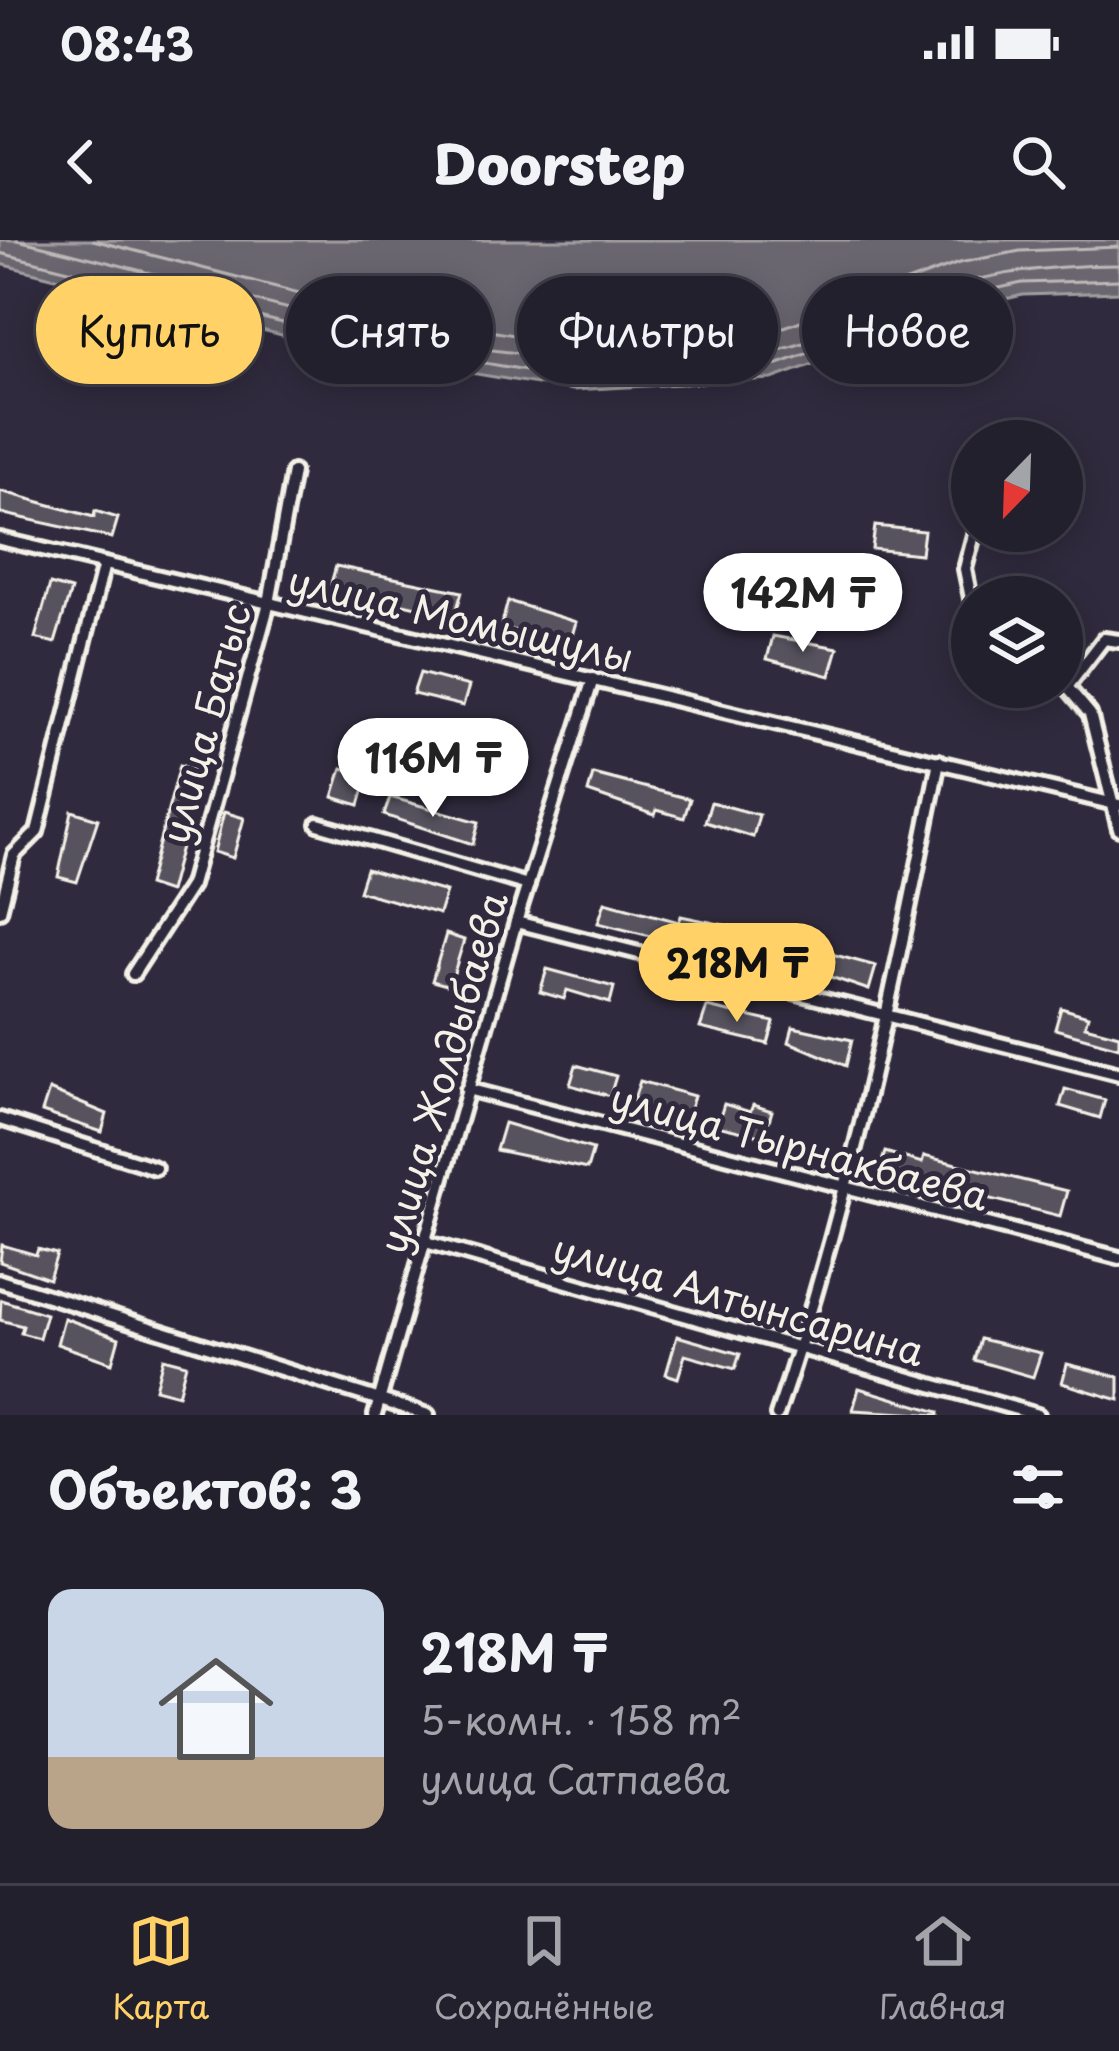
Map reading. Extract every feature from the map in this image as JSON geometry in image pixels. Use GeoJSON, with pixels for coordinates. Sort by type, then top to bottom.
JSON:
{"type":"FeatureCollection","features":[{"type":"Feature","properties":{"kind":"street","name":"улица Батыс"},"geometry":{"type":"LineString","coordinates":[[134,974],[191,885],[268,603],[292,472]]}},
{"type":"Feature","properties":{"kind":"street","name":"улица Момышулы"},"geometry":{"type":"LineString","coordinates":[[0,539],[1117,804]]}},
{"type":"Feature","properties":{"kind":"street"},"geometry":{"type":"LineString","coordinates":[[0,911],[14,855],[37,832],[104,564]]}},
{"type":"Feature","properties":{"kind":"street"},"geometry":{"type":"LineString","coordinates":[[1083,664],[1104,640],[1119,640]]}},
{"type":"Feature","properties":{"kind":"street","name":"улица Жолдыбаева"},"geometry":{"type":"LineString","coordinates":[[375,1415],[516,922],[593,679]]}},
{"type":"Feature","properties":{"kind":"street"},"geometry":{"type":"LineString","coordinates":[[1083,706],[1090,714],[1117,804],[1119,829]]}},
{"type":"Feature","properties":{"kind":"street"},"geometry":{"type":"LineString","coordinates":[[777,1415],[801,1347],[889,1015],[939,761]]}},
{"type":"Feature","properties":{"kind":"street"},"geometry":{"type":"LineString","coordinates":[[318,824],[528,885]]}},
{"type":"Feature","properties":{"kind":"street"},"geometry":{"type":"LineString","coordinates":[[516,922],[1119,1074]]}},
{"type":"Feature","properties":{"kind":"street","name":"улица Тырнакбаева"},"geometry":{"type":"LineString","coordinates":[[467,1089],[1119,1258]]}},
{"type":"Feature","properties":{"kind":"street"},"geometry":{"type":"LineString","coordinates":[[0,1119],[155,1168]]}},
{"type":"Feature","properties":{"kind":"street","name":"улица Алтынсарина"},"geometry":{"type":"LineString","coordinates":[[422,1241],[1038,1415]]}},
{"type":"Feature","properties":{"kind":"street"},"geometry":{"type":"LineString","coordinates":[[0,1281],[428,1415]]}},
{"type":"Feature","properties":{"kind":"water"},"geometry":{"type":"Polygon","coordinates":[[[0,240],[1119,240],[1119,292],[1013,297],[1013,276],[802,276],[802,368],[778,377],[778,276],[517,276],[517,381],[493,377],[493,276],[286,276],[286,336],[262,330],[262,276],[48,276],[0,264],[0,240]]]}},
{"type":"Feature","properties":{"kind":"water"},"geometry":{"type":"Polygon","coordinates":[[[537,384],[682,384],[573,390],[537,384]]]}},
{"type":"Feature","properties":{"kind":"building"},"geometry":{"type":"Polygon","coordinates":[[[0,491],[94,517],[95,511],[118,518],[112,538],[0,513],[0,491]]]}},
{"type":"Feature","properties":{"kind":"building"},"geometry":{"type":"Polygon","coordinates":[[[875,526],[924,531],[921,554],[872,549],[875,526]]]}},
{"type":"Feature","properties":{"kind":"building"},"geometry":{"type":"Polygon","coordinates":[[[336,566],[462,592],[455,616],[330,587],[336,566]]]}},
{"type":"Feature","properties":{"kind":"building"},"geometry":{"type":"Polygon","coordinates":[[[50,584],[71,590],[55,643],[35,638],[50,584]]]}},
{"type":"Feature","properties":{"kind":"building"},"geometry":{"type":"Polygon","coordinates":[[[508,601],[576,622],[569,646],[501,627],[508,601]]]}},
{"type":"Feature","properties":{"kind":"building"},"geometry":{"type":"Polygon","coordinates":[[[773,636],[838,648],[830,676],[767,659],[773,636]]]}},
{"type":"Feature","properties":{"kind":"building"},"geometry":{"type":"Polygon","coordinates":[[[420,673],[469,686],[463,706],[413,694],[420,673]]]}},
{"type":"Feature","properties":{"kind":"building"},"geometry":{"type":"Polygon","coordinates":[[[180,765],[201,771],[169,892],[148,885],[180,765]]]}},
{"type":"Feature","properties":{"kind":"building"},"geometry":{"type":"Polygon","coordinates":[[[342,768],[368,775],[359,805],[333,797],[342,768]]]}},
{"type":"Feature","properties":{"kind":"building"},"geometry":{"type":"Polygon","coordinates":[[[593,774],[690,799],[684,818],[657,810],[655,815],[588,792],[593,774]]]}},
{"type":"Feature","properties":{"kind":"building"},"geometry":{"type":"Polygon","coordinates":[[[390,797],[479,822],[473,844],[384,815],[390,797]]]}},
{"type":"Feature","properties":{"kind":"building"},"geometry":{"type":"Polygon","coordinates":[[[711,802],[759,815],[753,837],[705,822],[711,802]]]}},
{"type":"Feature","properties":{"kind":"building"},"geometry":{"type":"Polygon","coordinates":[[[72,811],[98,819],[77,882],[58,877],[72,811]]]}},
{"type":"Feature","properties":{"kind":"building"},"geometry":{"type":"Polygon","coordinates":[[[224,812],[244,818],[233,858],[214,852],[224,812]]]}},
{"type":"Feature","properties":{"kind":"building"},"geometry":{"type":"Polygon","coordinates":[[[366,869],[446,892],[439,914],[359,891],[366,869]]]}},
{"type":"Feature","properties":{"kind":"building"},"geometry":{"type":"Polygon","coordinates":[[[605,902],[679,922],[681,916],[738,928],[730,956],[598,923],[605,902]]]}},
{"type":"Feature","properties":{"kind":"building"},"geometry":{"type":"Polygon","coordinates":[[[446,934],[464,940],[450,986],[432,981],[446,934]]]}},
{"type":"Feature","properties":{"kind":"building"},"geometry":{"type":"Polygon","coordinates":[[[813,949],[876,966],[869,990],[807,969],[813,949]]]}},
{"type":"Feature","properties":{"kind":"building"},"geometry":{"type":"Polygon","coordinates":[[[547,969],[614,987],[610,1003],[567,990],[564,999],[540,992],[547,969]]]}},
{"type":"Feature","properties":{"kind":"building"},"geometry":{"type":"Polygon","coordinates":[[[707,1007],[774,1022],[768,1044],[700,1028],[707,1007]]]}},
{"type":"Feature","properties":{"kind":"building"},"geometry":{"type":"Polygon","coordinates":[[[1061,1008],[1088,1016],[1085,1026],[1119,1035],[1119,1047],[1055,1029],[1061,1008]]]}},
{"type":"Feature","properties":{"kind":"building"},"geometry":{"type":"Polygon","coordinates":[[[793,1027],[852,1040],[846,1066],[789,1042],[793,1027]]]}},
{"type":"Feature","properties":{"kind":"building"},"geometry":{"type":"Polygon","coordinates":[[[576,1065],[616,1076],[610,1096],[570,1085],[576,1065]]]}},
{"type":"Feature","properties":{"kind":"building"},"geometry":{"type":"Polygon","coordinates":[[[640,1081],[694,1096],[687,1119],[633,1102],[640,1081]]]}},
{"type":"Feature","properties":{"kind":"building"},"geometry":{"type":"Polygon","coordinates":[[[1065,1089],[1105,1100],[1100,1118],[1060,1106],[1065,1089]]]}},
{"type":"Feature","properties":{"kind":"building"},"geometry":{"type":"Polygon","coordinates":[[[49,1090],[107,1114],[102,1132],[42,1112],[49,1090]]]}},
{"type":"Feature","properties":{"kind":"building"},"geometry":{"type":"Polygon","coordinates":[[[724,1104],[750,1112],[753,1105],[772,1111],[764,1137],[717,1126],[724,1104]]]}},
{"type":"Feature","properties":{"kind":"building"},"geometry":{"type":"Polygon","coordinates":[[[504,1123],[593,1149],[587,1169],[496,1150],[504,1123]]]}},
{"type":"Feature","properties":{"kind":"building"},"geometry":{"type":"Polygon","coordinates":[[[885,1152],[922,1163],[924,1156],[1067,1191],[1060,1216],[879,1171],[885,1152]]]}},
{"type":"Feature","properties":{"kind":"building"},"geometry":{"type":"Polygon","coordinates":[[[2,1245],[36,1255],[38,1249],[57,1254],[49,1279],[0,1262],[2,1245]]]}},
{"type":"Feature","properties":{"kind":"building"},"geometry":{"type":"Polygon","coordinates":[[[1,1300],[46,1314],[39,1338],[21,1333],[23,1326],[0,1320],[1,1300]]]}},
{"type":"Feature","properties":{"kind":"building"},"geometry":{"type":"Polygon","coordinates":[[[64,1318],[119,1338],[112,1363],[57,1344],[64,1318]]]}},
{"type":"Feature","properties":{"kind":"building"},"geometry":{"type":"Polygon","coordinates":[[[677,1336],[740,1354],[735,1369],[685,1355],[678,1378],[666,1374],[677,1336]]]}},
{"type":"Feature","properties":{"kind":"building"},"geometry":{"type":"Polygon","coordinates":[[[980,1339],[1041,1353],[1033,1377],[974,1360],[980,1339]]]}},
{"type":"Feature","properties":{"kind":"building"},"geometry":{"type":"Polygon","coordinates":[[[163,1358],[186,1364],[178,1395],[155,1389],[163,1358]]]}},
{"type":"Feature","properties":{"kind":"building"},"geometry":{"type":"Polygon","coordinates":[[[1067,1364],[1119,1377],[1119,1400],[1062,1383],[1067,1364]]]}},
{"type":"Feature","properties":{"kind":"building"},"geometry":{"type":"Polygon","coordinates":[[[859,1388],[939,1412],[939,1415],[853,1410],[859,1388]]]}}]}
